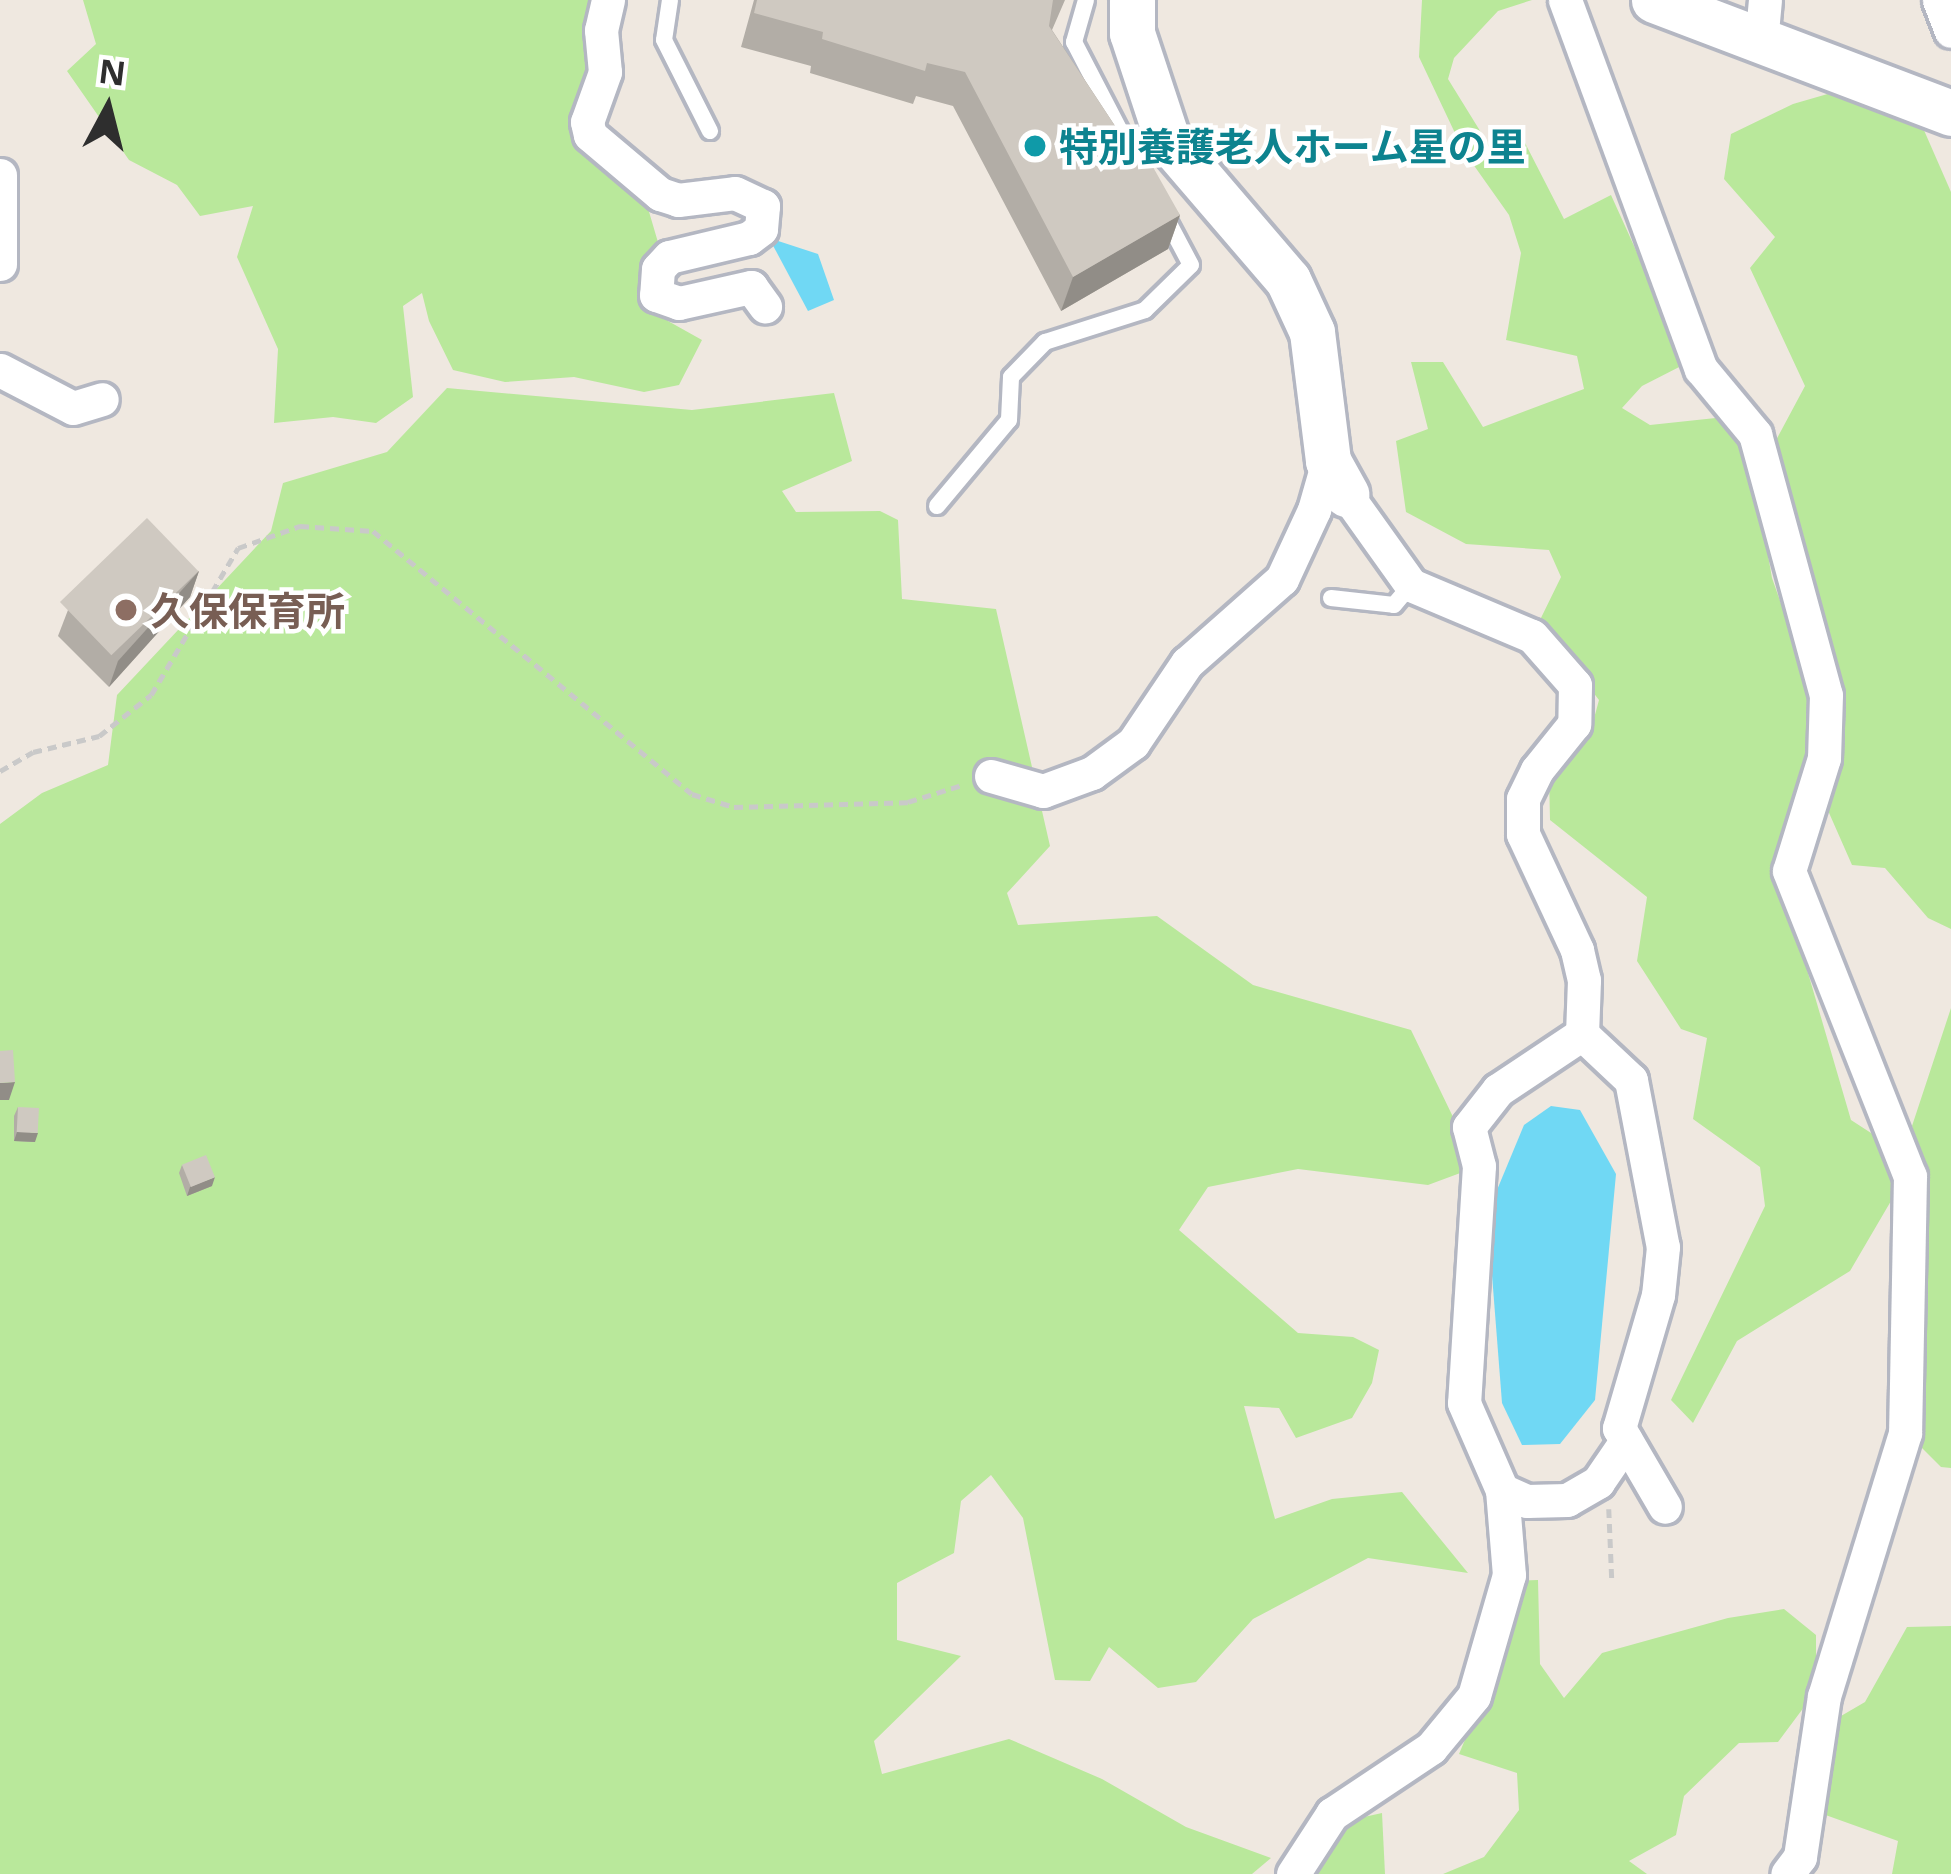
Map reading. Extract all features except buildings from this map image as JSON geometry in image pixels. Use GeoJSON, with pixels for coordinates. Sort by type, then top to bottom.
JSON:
{"type":"FeatureCollection","features":[{"type":"Feature","properties":{"kind":"street"},"geometry":{"type":"LineString","coordinates":[[608,0],[601,30],[605,72],[586,122],[590,135],[660,194],[678,200],[735,193],[763,206],[760,229],[749,238],[669,257],[658,269],[656,295],[679,303],[751,287],[765,306]]}},
{"type":"Feature","properties":{"kind":"street"},"geometry":{"type":"LineString","coordinates":[[1132,0],[1134,113],[1167,139],[1288,280],[1312,332],[1337,477],[1411,584],[1532,635],[1575,685],[1574,724],[1537,770],[1523,799],[1522,834],[1577,950],[1584,980],[1582,1034],[1631,1080],[1663,1247],[1658,1295],[1619,1428],[1665,1507]]}},
{"type":"Feature","properties":{"kind":"street"},"geometry":{"type":"LineString","coordinates":[[1654,0],[1763,21],[1951,113]]}},
{"type":"Feature","properties":{"kind":"street"},"geometry":{"type":"LineString","coordinates":[[1939,0],[1951,31]]}},
{"type":"Feature","properties":{"kind":"street"},"geometry":{"type":"LineString","coordinates":[[1569,14],[1701,369],[1755,434],[1826,695],[1824,758],[1789,871],[1910,1176],[1905,1433],[1824,1696],[1800,1857],[1786,1874]]}},
{"type":"Feature","properties":{"kind":"street"},"geometry":{"type":"LineString","coordinates":[[0,176],[0,264]]}},
{"type":"Feature","properties":{"kind":"street"},"geometry":{"type":"LineString","coordinates":[[0,370],[73,408],[102,399]]}},
{"type":"Feature","properties":{"kind":"street"},"geometry":{"type":"LineString","coordinates":[[991,776],[1043,791],[1092,773],[1132,742],[1187,663],[1282,579],[1314,510],[1337,477]]}},
{"type":"Feature","properties":{"kind":"street"},"geometry":{"type":"LineString","coordinates":[[1293,1874],[1332,1814],[1431,1748],[1474,1696],[1509,1575],[1502,1490],[1464,1403],[1479,1166],[1469,1126],[1498,1090],[1582,1034]]}},
{"type":"Feature","properties":{"kind":"street"},"geometry":{"type":"LineString","coordinates":[[1502,1490],[1526,1502],[1568,1500],[1598,1482],[1626,1441]]}},
{"type":"Feature","properties":{"kind":"lane"},"geometry":{"type":"LineString","coordinates":[[670,0],[664,40],[710,131]]}},
{"type":"Feature","properties":{"kind":"lane"},"geometry":{"type":"LineString","coordinates":[[1086,0],[1074,42],[1134,113],[1136,162]]}},
{"type":"Feature","properties":{"kind":"lane"},"geometry":{"type":"LineString","coordinates":[[937,506],[1009,420],[1011,377],[1045,342],[1145,310],[1191,265],[1158,203]]}},
{"type":"Feature","properties":{"kind":"lane"},"geometry":{"type":"LineString","coordinates":[[1331,598],[1394,604],[1411,584]]}},
{"type":"Feature","properties":{"kind":"path"},"geometry":{"type":"LineString","coordinates":[[0,771],[33,752],[99,736],[151,695],[238,548],[300,526],[373,531],[692,794],[734,808],[908,802],[991,776]]}},
{"type":"Feature","properties":{"kind":"green space"},"geometry":{"type":"Polygon","coordinates":[[[83,0],[601,0],[590,120],[640,181],[672,290],[668,321],[702,340],[679,385],[644,392],[574,377],[505,382],[453,370],[429,321],[422,293],[403,306],[413,397],[376,423],[333,417],[274,423],[278,349],[237,257],[253,206],[200,216],[177,185],[129,160],[67,71],[96,44],[83,0]]]}},
{"type":"Feature","properties":{"kind":"green space"},"geometry":{"type":"Polygon","coordinates":[[[1422,0],[1532,0],[1498,11],[1454,58],[1448,79],[1490,147],[1523,139],[1564,219],[1611,195],[1687,363],[1642,386],[1622,408],[1650,425],[1725,417],[1750,452],[1772,578],[1818,709],[1814,764],[1775,860],[1851,1120],[1888,1144],[1898,1189],[1850,1271],[1737,1341],[1693,1423],[1671,1400],[1765,1206],[1760,1167],[1693,1119],[1707,1038],[1681,1029],[1637,961],[1647,897],[1550,820],[1549,774],[1589,737],[1599,700],[1539,622],[1561,577],[1549,550],[1466,544],[1406,512],[1396,441],[1428,429],[1411,362],[1443,362],[1483,427],[1584,389],[1577,356],[1506,340],[1521,253],[1509,215],[1463,150],[1419,57],[1422,0]]]}},
{"type":"Feature","properties":{"kind":"green space"},"geometry":{"type":"Polygon","coordinates":[[[1831,93],[1923,128],[1951,192],[1951,929],[1928,918],[1885,868],[1852,865],[1826,806],[1845,703],[1805,590],[1803,535],[1774,444],[1805,386],[1750,268],[1775,237],[1724,179],[1731,134],[1793,104],[1831,93]]]}},
{"type":"Feature","properties":{"kind":"green space"},"geometry":{"type":"Polygon","coordinates":[[[447,388],[692,410],[834,393],[852,461],[782,491],[796,512],[880,511],[898,520],[902,599],[996,609],[1050,846],[1007,893],[1018,925],[1157,916],[1253,985],[1411,1030],[1454,1119],[1463,1172],[1428,1185],[1298,1169],[1208,1187],[1179,1230],[1298,1333],[1353,1337],[1379,1350],[1372,1383],[1352,1418],[1296,1438],[1279,1408],[1244,1406],[1275,1519],[1332,1499],[1402,1492],[1468,1573],[1368,1558],[1253,1619],[1196,1682],[1158,1688],[1109,1647],[1090,1681],[1055,1680],[1023,1518],[991,1475],[961,1501],[954,1553],[897,1583],[897,1640],[961,1656],[874,1741],[882,1774],[1009,1739],[1102,1779],[1186,1827],[1271,1858],[1252,1874],[0,1874],[0,824],[42,793],[108,765],[117,695],[271,531],[283,483],[387,452],[447,388]]]}},
{"type":"Feature","properties":{"kind":"green space"},"geometry":{"type":"Polygon","coordinates":[[[1951,1008],[1951,1468],[1941,1467],[1915,1441],[1926,1356],[1928,1282],[1926,1181],[1912,1126],[1951,1008]]]}},
{"type":"Feature","properties":{"kind":"green space"},"geometry":{"type":"Polygon","coordinates":[[[1538,1580],[1540,1664],[1564,1698],[1602,1653],[1728,1618],[1784,1609],[1816,1635],[1816,1691],[1778,1742],[1739,1743],[1684,1796],[1676,1835],[1629,1861],[1647,1874],[1443,1874],[1484,1857],[1519,1810],[1517,1773],[1459,1754],[1480,1704],[1515,1581],[1538,1580]]]}},
{"type":"Feature","properties":{"kind":"green space"},"geometry":{"type":"Polygon","coordinates":[[[1951,1626],[1951,1874],[1892,1874],[1898,1841],[1820,1813],[1829,1723],[1865,1702],[1907,1627],[1951,1626]]]}},
{"type":"Feature","properties":{"kind":"green space"},"geometry":{"type":"Polygon","coordinates":[[[1382,1813],[1385,1874],[1305,1874],[1337,1823],[1382,1813]]]}},
{"type":"Feature","properties":{"kind":"water"},"geometry":{"type":"Polygon","coordinates":[[[769,238],[818,254],[834,300],[808,311],[769,238]]]}},
{"type":"Feature","properties":{"kind":"water"},"geometry":{"type":"Polygon","coordinates":[[[1551,1106],[1580,1110],[1616,1174],[1595,1400],[1560,1444],[1522,1445],[1502,1403],[1492,1275],[1497,1190],[1524,1125],[1551,1106]]]}},
{"type":"Feature","properties":{"kind":"place","name":"特別養護老人ホーム星の里"},"geometry":{"type":"Point","coordinates":[1035,146]}},
{"type":"Feature","properties":{"kind":"place","name":"久保保育所"},"geometry":{"type":"Point","coordinates":[126,610]}}]}
